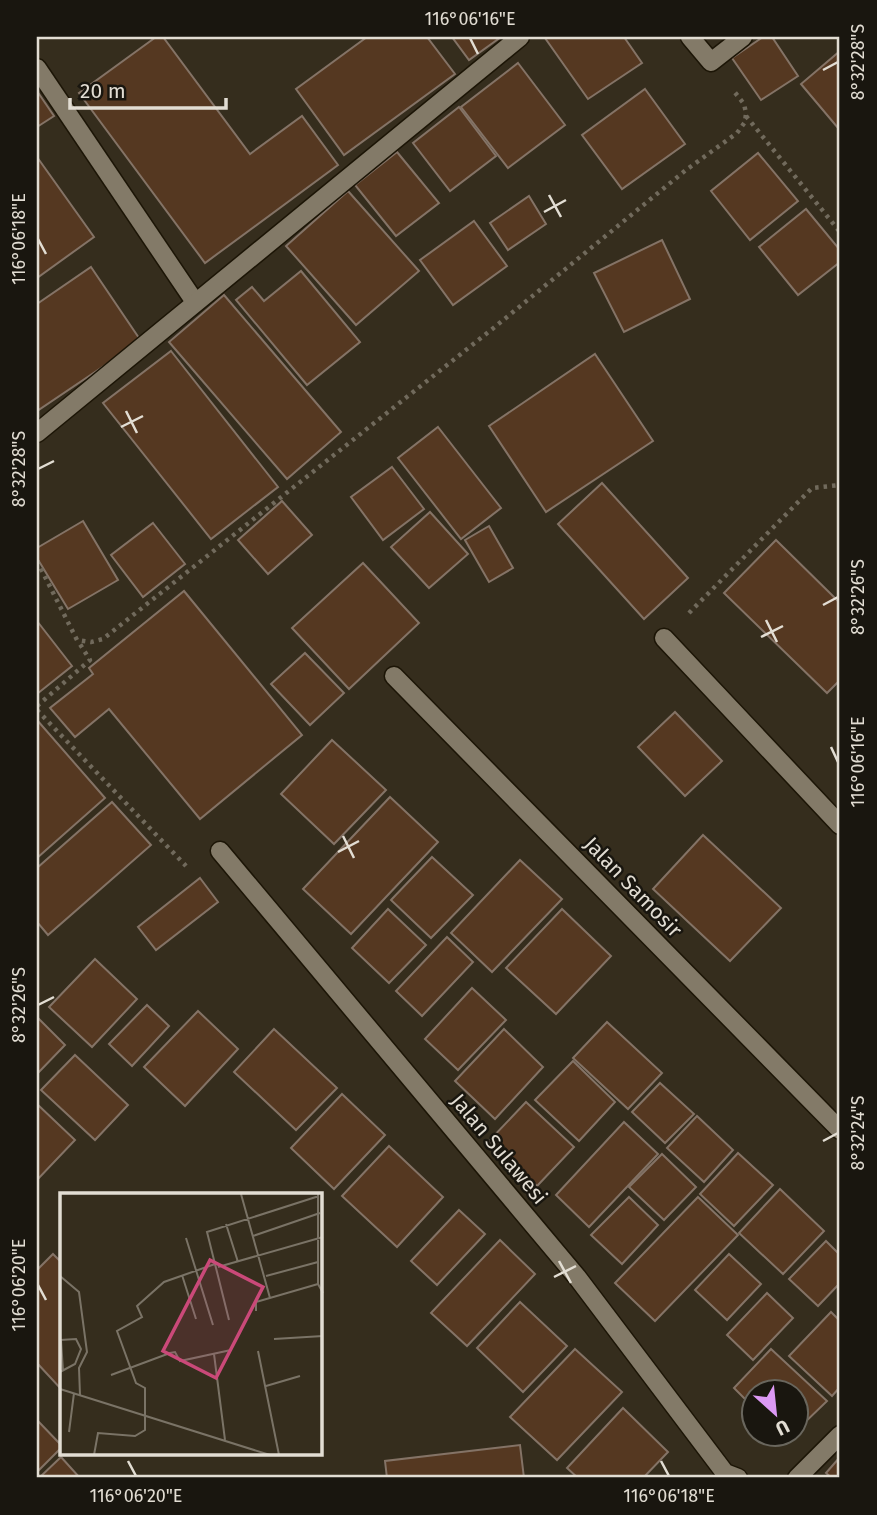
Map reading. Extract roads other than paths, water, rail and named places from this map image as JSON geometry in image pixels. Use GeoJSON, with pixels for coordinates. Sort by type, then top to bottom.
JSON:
{"type":"FeatureCollection","features":[{"type":"Feature","properties":{"kind":"street"},"geometry":{"type":"LineString","coordinates":[[37,433],[520,37]]}},
{"type":"Feature","properties":{"kind":"street"},"geometry":{"type":"LineString","coordinates":[[690,37],[710,62],[743,37]]}},
{"type":"Feature","properties":{"kind":"street"},"geometry":{"type":"LineString","coordinates":[[37,68],[195,302]]}},
{"type":"Feature","properties":{"kind":"street"},"geometry":{"type":"LineString","coordinates":[[664,638],[840,825]]}},
{"type":"Feature","properties":{"kind":"street","name":"Jalan Samosir"},"geometry":{"type":"LineString","coordinates":[[394,676],[840,1130]]}},
{"type":"Feature","properties":{"kind":"street","name":"Jalan Sulawesi"},"geometry":{"type":"LineString","coordinates":[[220,851],[577,1277],[724,1476]]}},
{"type":"Feature","properties":{"kind":"street"},"geometry":{"type":"LineString","coordinates":[[797,1478],[840,1435]]}}]}
